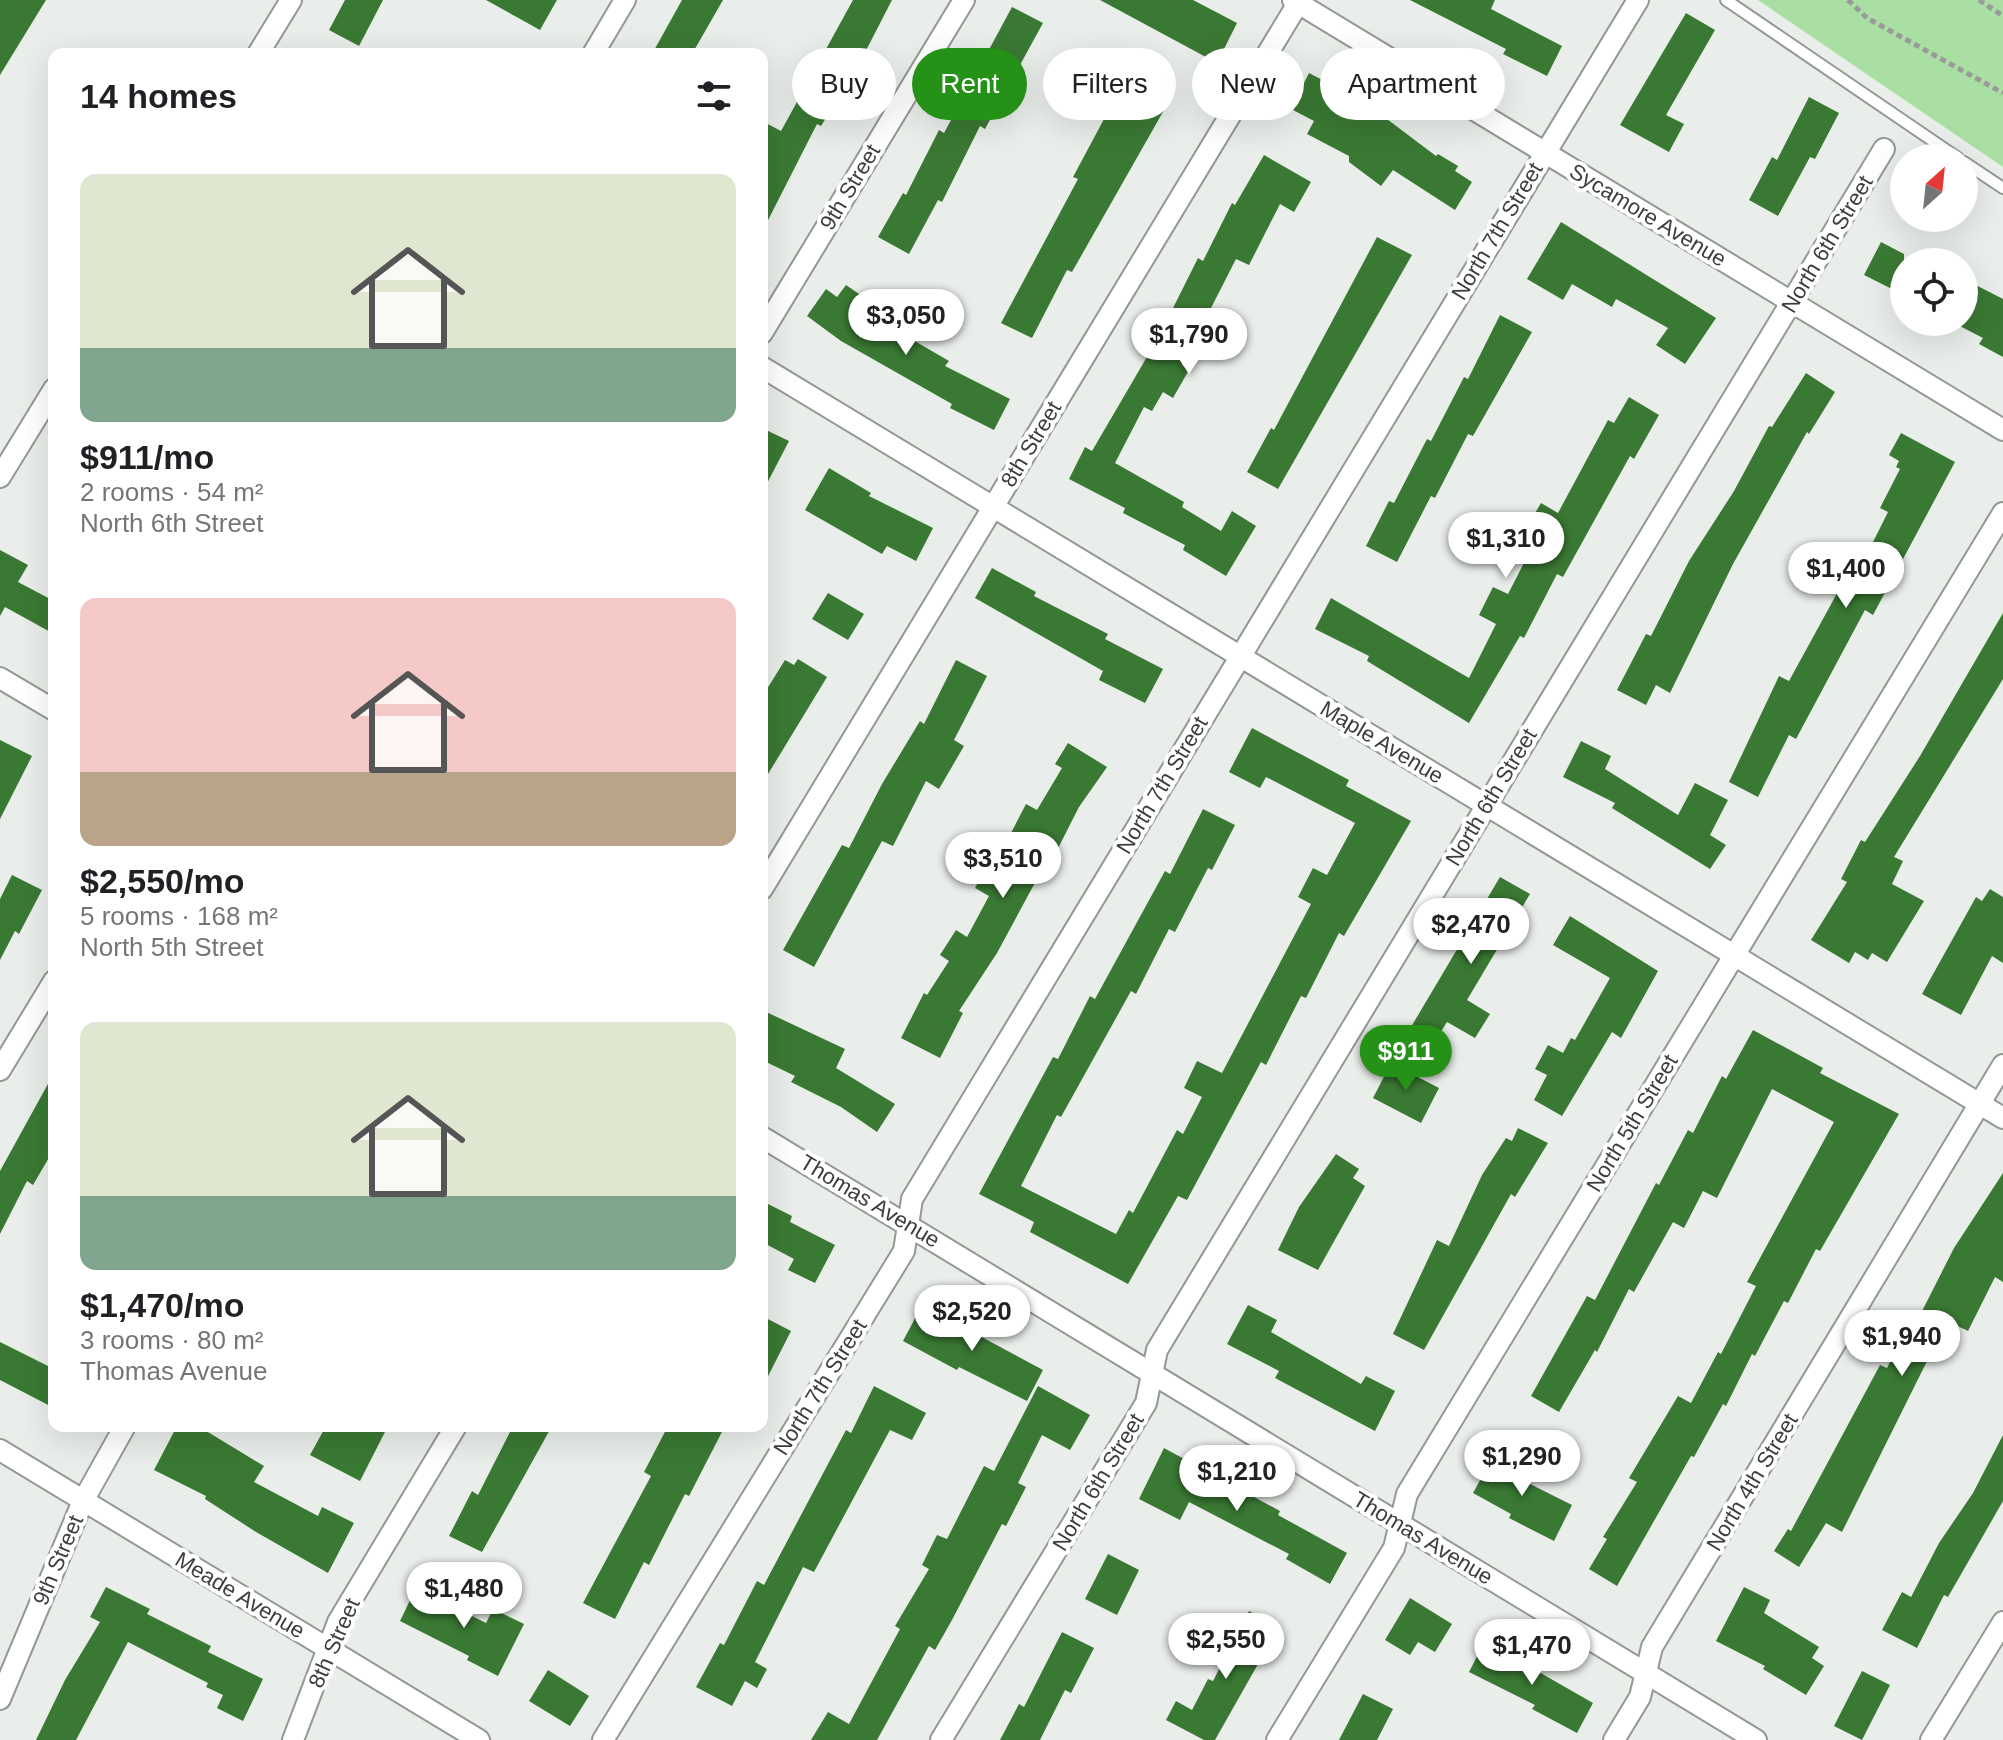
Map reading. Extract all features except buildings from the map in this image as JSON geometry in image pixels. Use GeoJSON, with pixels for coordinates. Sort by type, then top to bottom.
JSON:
{"type":"FeatureCollection","features":[{"type":"Feature","properties":{"kind":"street"},"geometry":{"type":"LineString","coordinates":[[262,48],[291,0]]}},
{"type":"Feature","properties":{"kind":"street"},"geometry":{"type":"LineString","coordinates":[[597,48],[625,0]]}},
{"type":"Feature","properties":{"kind":"street","name":"9th Street"},"geometry":{"type":"LineString","coordinates":[[768,323],[964,0]]}},
{"type":"Feature","properties":{"kind":"street","name":"North 7th Street"},"geometry":{"type":"LineString","coordinates":[[603,1740],[904,1251],[912,1199],[1638,0]]}},
{"type":"Feature","properties":{"kind":"street","name":"Sycamore Avenue"},"geometry":{"type":"LineString","coordinates":[[1297,1],[2003,430]]}},
{"type":"Feature","properties":{"kind":"street","name":"8th Street"},"geometry":{"type":"LineString","coordinates":[[768,879],[1297,1]]}},
{"type":"Feature","properties":{"kind":"street","name":"North 6th Street"},"geometry":{"type":"LineString","coordinates":[[941,1740],[1146,1403],[1157,1350],[1884,149]]}},
{"type":"Feature","properties":{"kind":"street","name":"Maple Avenue"},"geometry":{"type":"LineString","coordinates":[[768,371],[2003,1118]]}},
{"type":"Feature","properties":{"kind":"street"},"geometry":{"type":"LineString","coordinates":[[0,477],[48,399]]}},
{"type":"Feature","properties":{"kind":"street","name":"North 5th Street"},"geometry":{"type":"LineString","coordinates":[[1277,1740],[1394,1548],[1407,1494],[2003,513]]}},
{"type":"Feature","properties":{"kind":"street"},"geometry":{"type":"LineString","coordinates":[[0,678],[48,706]]}},
{"type":"Feature","properties":{"kind":"street"},"geometry":{"type":"LineString","coordinates":[[0,1070],[48,991]]}},
{"type":"Feature","properties":{"kind":"street","name":"North 4th Street"},"geometry":{"type":"LineString","coordinates":[[1614,1740],[1640,1697],[1652,1647],[2003,1065]]}},
{"type":"Feature","properties":{"kind":"street","name":"Thomas Avenue"},"geometry":{"type":"LineString","coordinates":[[768,1141],[1756,1740]]}},
{"type":"Feature","properties":{"kind":"street","name":"9th Street"},"geometry":{"type":"LineString","coordinates":[[0,1699],[83,1501],[122,1432]]}},
{"type":"Feature","properties":{"kind":"street","name":"8th Street"},"geometry":{"type":"LineString","coordinates":[[293,1740],[330,1650],[338,1622],[452,1432]]}},
{"type":"Feature","properties":{"kind":"street","name":"Meade Avenue"},"geometry":{"type":"LineString","coordinates":[[0,1450],[479,1740]]}},
{"type":"Feature","properties":{"kind":"street"},"geometry":{"type":"LineString","coordinates":[[1931,1740],[2003,1622]]}},
{"type":"Feature","properties":{"kind":"lane"},"geometry":{"type":"LineString","coordinates":[[1726,0],[1937,144]]}},
{"type":"Feature","properties":{"kind":"lane"},"geometry":{"type":"LineString","coordinates":[[1978,171],[2003,188]]}},
{"type":"Feature","properties":{"kind":"path"},"geometry":{"type":"LineString","coordinates":[[1848,0],[1867,18],[2003,93]]}},
{"type":"Feature","properties":{"kind":"path"},"geometry":{"type":"LineString","coordinates":[[1979,0],[2003,16]]}},
{"type":"Feature","properties":{"kind":"green space"},"geometry":{"type":"Polygon","coordinates":[[[1758,0],[2003,0],[2003,167],[1978,150],[1978,144],[1969,144],[1758,0]]]}}]}
